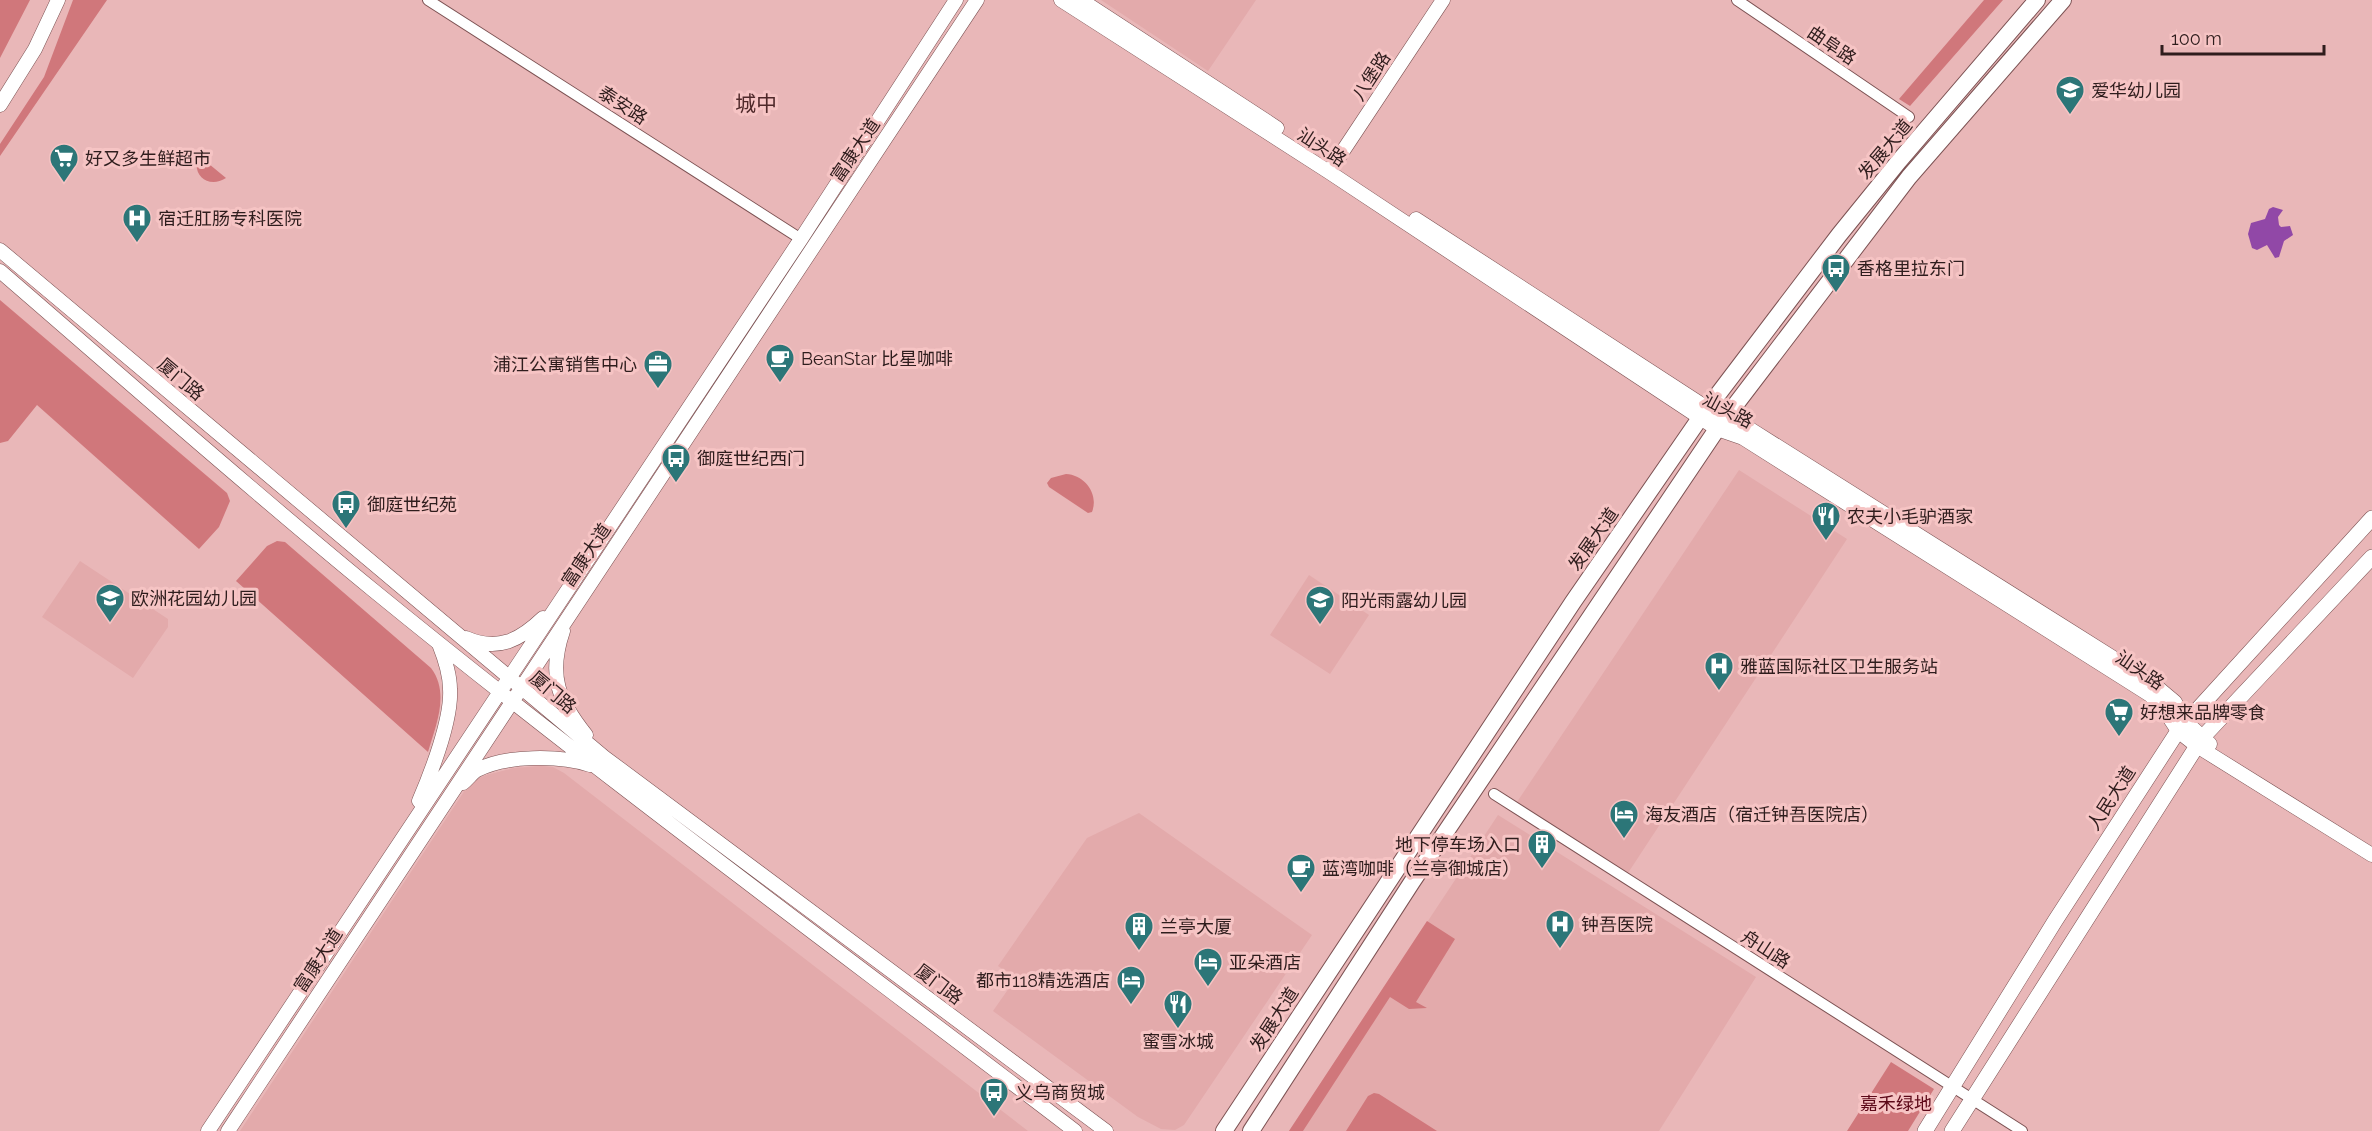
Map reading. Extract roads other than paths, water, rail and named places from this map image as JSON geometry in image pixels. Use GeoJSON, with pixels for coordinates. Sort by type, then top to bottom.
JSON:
{"type":"FeatureCollection","features":[{"type":"Feature","properties":{"kind":"main road","name":"发展大道"},"geometry":{"type":"LineString","coordinates":[[1224,1131],[1574,602],[1704,413],[1899,161],[2037,0]]}},
{"type":"Feature","properties":{"kind":"main road","name":"发展大道"},"geometry":{"type":"LineString","coordinates":[[1251,1131],[1412,882],[1720,424],[1909,177],[2063,0]]}},
{"type":"Feature","properties":{"kind":"main road","name":"人民大道"},"geometry":{"type":"LineString","coordinates":[[1925,1131],[2055,921],[2182,727],[2372,518]]}},
{"type":"Feature","properties":{"kind":"main road"},"geometry":{"type":"LineString","coordinates":[[1952,1131],[2200,742],[2372,557]]}},
{"type":"Feature","properties":{"kind":"street"},"geometry":{"type":"LineString","coordinates":[[0,88],[29,42],[48,0]]}},
{"type":"Feature","properties":{"kind":"street"},"geometry":{"type":"LineString","coordinates":[[0,105],[35,49],[58,0]]}},
{"type":"Feature","properties":{"kind":"street","name":"泰安路"},"geometry":{"type":"LineString","coordinates":[[428,0],[801,239]]}},
{"type":"Feature","properties":{"kind":"street","name":"富康大道"},"geometry":{"type":"LineString","coordinates":[[228,1131],[420,839],[514,683],[559,602],[801,239],[956,0]]}},
{"type":"Feature","properties":{"kind":"street","name":"富康大道"},"geometry":{"type":"LineString","coordinates":[[514,683],[570,611],[977,0]]}},
{"type":"Feature","properties":{"kind":"street","name":"汕头路"},"geometry":{"type":"LineString","coordinates":[[1061,0],[1331,169]]}},
{"type":"Feature","properties":{"kind":"street","name":"汕头路"},"geometry":{"type":"LineString","coordinates":[[1081,0],[1331,169],[1720,424],[2150,695],[2200,742],[2372,855]]}},
{"type":"Feature","properties":{"kind":"street","name":"八堡路"},"geometry":{"type":"LineString","coordinates":[[1331,169],[1443,0]]}},
{"type":"Feature","properties":{"kind":"street","name":"曲阜路"},"geometry":{"type":"LineString","coordinates":[[1737,0],[1909,117]]}},
{"type":"Feature","properties":{"kind":"street","name":"厦门路"},"geometry":{"type":"LineString","coordinates":[[0,250],[514,683],[601,762],[642,803],[1075,1131]]}},
{"type":"Feature","properties":{"kind":"street","name":"厦门路"},"geometry":{"type":"LineString","coordinates":[[0,271],[275,509],[506,696],[601,762],[1106,1131]]}},
{"type":"Feature","properties":{"kind":"street"},"geometry":{"type":"LineString","coordinates":[[453,632],[479,644],[512,641],[524,634],[559,602]]}},
{"type":"Feature","properties":{"kind":"street"},"geometry":{"type":"LineString","coordinates":[[570,611],[555,657],[557,682],[568,712],[601,762]]}},
{"type":"Feature","properties":{"kind":"street"},"geometry":{"type":"LineString","coordinates":[[406,832],[426,784],[447,716],[451,692],[450,680],[439,642]]}},
{"type":"Feature","properties":{"kind":"street","name":"富康大道"},"geometry":{"type":"LineString","coordinates":[[208,1131],[406,832],[506,696]]}},
{"type":"Feature","properties":{"kind":"street","name":"汕头路"},"geometry":{"type":"LineString","coordinates":[[2200,742],[2372,845]]}},
{"type":"Feature","properties":{"kind":"street"},"geometry":{"type":"LineString","coordinates":[[420,839],[477,770],[518,759],[572,759],[601,762]]}},
{"type":"Feature","properties":{"kind":"street","name":"舟山路"},"geometry":{"type":"LineString","coordinates":[[1494,794],[2022,1131]]}},
{"type":"Feature","properties":{"kind":"place","name":"爱华幼儿园"},"geometry":{"type":"Point","coordinates":[2070,116]}},
{"type":"Feature","properties":{"kind":"place","name":"好又多生鲜超市"},"geometry":{"type":"Point","coordinates":[64,184]}},
{"type":"Feature","properties":{"kind":"place","name":"宿迁肛肠专科医院"},"geometry":{"type":"Point","coordinates":[137,244]}},
{"type":"Feature","properties":{"kind":"place","name":"香格里拉东门"},"geometry":{"type":"Point","coordinates":[1836,294]}},
{"type":"Feature","properties":{"kind":"place","name":"BeanStar 比星咖啡"},"geometry":{"type":"Point","coordinates":[780,384]}},
{"type":"Feature","properties":{"kind":"place","name":"浦江公寓销售中心"},"geometry":{"type":"Point","coordinates":[658,390]}},
{"type":"Feature","properties":{"kind":"place","name":"御庭世纪西门"},"geometry":{"type":"Point","coordinates":[676,484]}},
{"type":"Feature","properties":{"kind":"place","name":"御庭世纪苑"},"geometry":{"type":"Point","coordinates":[346,530]}},
{"type":"Feature","properties":{"kind":"place","name":"农夫小毛驴酒家"},"geometry":{"type":"Point","coordinates":[1826,542]}},
{"type":"Feature","properties":{"kind":"place","name":"欧洲花园幼儿园"},"geometry":{"type":"Point","coordinates":[110,624]}},
{"type":"Feature","properties":{"kind":"place","name":"阳光雨露幼儿园"},"geometry":{"type":"Point","coordinates":[1320,626]}},
{"type":"Feature","properties":{"kind":"place","name":"雅蓝国际社区卫生服务站"},"geometry":{"type":"Point","coordinates":[1719,692]}},
{"type":"Feature","properties":{"kind":"place","name":"好想来品牌零食"},"geometry":{"type":"Point","coordinates":[2119,738]}},
{"type":"Feature","properties":{"kind":"place","name":"海友酒店（宿迁钟吾医院店）"},"geometry":{"type":"Point","coordinates":[1624,840]}},
{"type":"Feature","properties":{"kind":"place","name":"地下停车场入口"},"geometry":{"type":"Point","coordinates":[1542,870]}},
{"type":"Feature","properties":{"kind":"place","name":"蓝湾咖啡（兰亭御城店）"},"geometry":{"type":"Point","coordinates":[1301,894]}},
{"type":"Feature","properties":{"kind":"place","name":"钟吾医院"},"geometry":{"type":"Point","coordinates":[1560,950]}},
{"type":"Feature","properties":{"kind":"place","name":"兰亭大厦"},"geometry":{"type":"Point","coordinates":[1139,952]}},
{"type":"Feature","properties":{"kind":"place","name":"亚朵酒店"},"geometry":{"type":"Point","coordinates":[1208,988]}},
{"type":"Feature","properties":{"kind":"place","name":"都市118精选酒店"},"geometry":{"type":"Point","coordinates":[1131,1006]}},
{"type":"Feature","properties":{"kind":"place","name":"蜜雪冰城"},"geometry":{"type":"Point","coordinates":[1178,1030]}},
{"type":"Feature","properties":{"kind":"place","name":"义乌商贸城"},"geometry":{"type":"Point","coordinates":[994,1118]}},
{"type":"Feature","properties":{"kind":"district","name":"城中"},"geometry":{"type":"Point","coordinates":[756,103]}},
{"type":"Feature","properties":{"kind":"park label","name":"嘉禾绿地"},"geometry":{"type":"Point","coordinates":[1896,1103]}}]}
